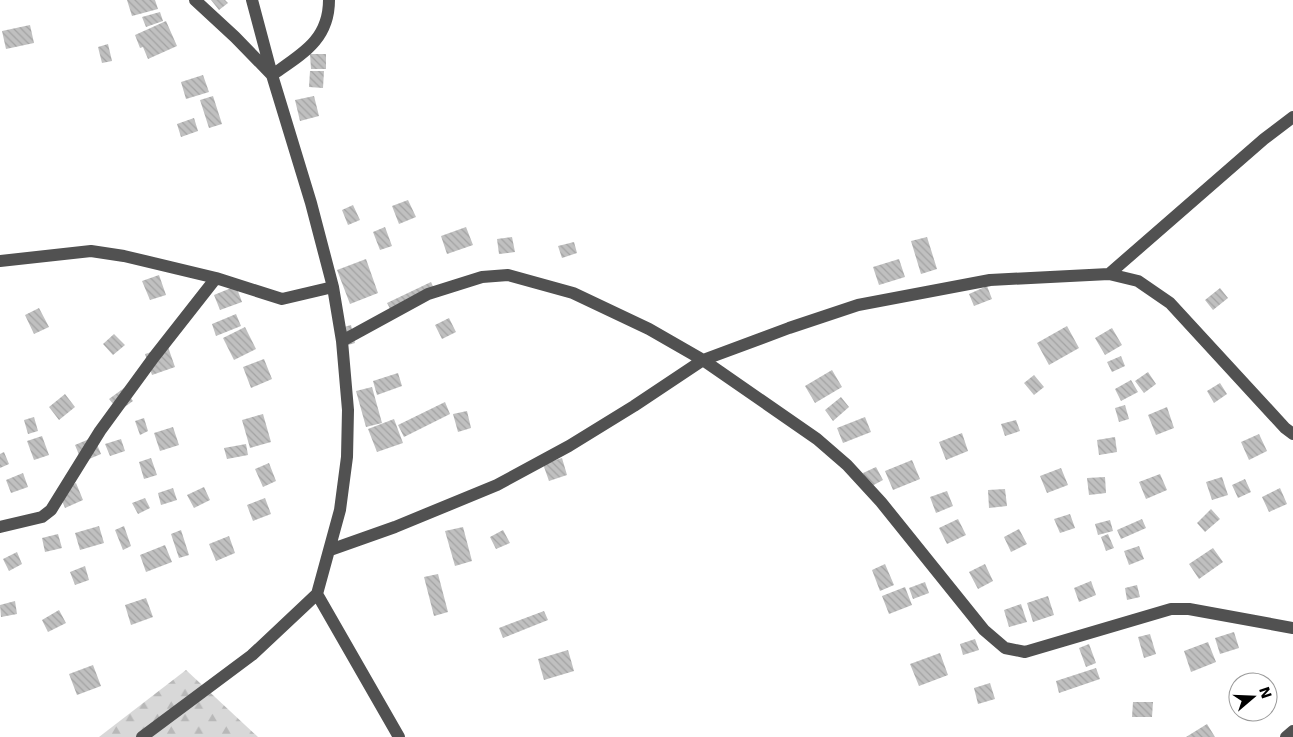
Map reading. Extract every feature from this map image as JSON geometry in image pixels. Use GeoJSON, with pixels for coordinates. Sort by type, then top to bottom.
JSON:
{"type":"FeatureCollection","features":[{"type":"Feature","properties":{"kind":"street"},"geometry":{"type":"LineString","coordinates":[[195,0],[272,75]]}},
{"type":"Feature","properties":{"kind":"street"},"geometry":{"type":"LineString","coordinates":[[142,737],[252,655],[317,594],[340,510],[347,457],[348,410],[342,341],[333,286],[252,0]]}},
{"type":"Feature","properties":{"kind":"street"},"geometry":{"type":"LineString","coordinates":[[272,75],[307,51],[322,34],[329,13],[329,0]]}},
{"type":"Feature","properties":{"kind":"street"},"geometry":{"type":"LineString","coordinates":[[1109,274],[1264,139],[1293,117]]}},
{"type":"Feature","properties":{"kind":"street"},"geometry":{"type":"LineString","coordinates":[[0,261],[54,254],[91,252],[124,256],[216,278],[282,299],[333,286]]}},
{"type":"Feature","properties":{"kind":"street"},"geometry":{"type":"LineString","coordinates":[[330,550],[395,527],[497,485],[569,446],[703,360],[858,305],[990,280],[1109,274],[1138,281],[1170,303],[1285,428],[1293,434]]}},
{"type":"Feature","properties":{"kind":"street"},"geometry":{"type":"LineString","coordinates":[[342,341],[428,294],[482,277],[508,275],[573,293],[649,329],[703,360],[817,439],[847,465],[881,502],[984,630],[1005,648],[1025,652],[1172,609],[1189,609],[1293,628]]}},
{"type":"Feature","properties":{"kind":"street"},"geometry":{"type":"LineString","coordinates":[[0,527],[42,517],[50,510],[100,431],[154,357],[216,278]]}},
{"type":"Feature","properties":{"kind":"street"},"geometry":{"type":"LineString","coordinates":[[317,594],[399,737]]}},
{"type":"Feature","properties":{"kind":"street"},"geometry":{"type":"LineString","coordinates":[[1286,737],[1293,731]]}},
{"type":"Feature","properties":{"kind":"green space"},"geometry":{"type":"Polygon","coordinates":[[[186,670],[258,737],[99,737],[186,670]]]}},
{"type":"Feature","properties":{"kind":"building"},"geometry":{"type":"Polygon","coordinates":[[[127,0],[155,0],[158,9],[132,16],[127,0]]]}},
{"type":"Feature","properties":{"kind":"building"},"geometry":{"type":"Polygon","coordinates":[[[211,0],[225,0],[228,3],[219,10],[211,0]]]}},
{"type":"Feature","properties":{"kind":"building"},"geometry":{"type":"Polygon","coordinates":[[[160,12],[163,21],[146,27],[142,17],[160,12]]]}},
{"type":"Feature","properties":{"kind":"building"},"geometry":{"type":"Polygon","coordinates":[[[166,21],[177,46],[148,59],[143,47],[140,48],[135,35],[166,21]]]}},
{"type":"Feature","properties":{"kind":"building"},"geometry":{"type":"Polygon","coordinates":[[[30,25],[34,43],[6,49],[2,31],[30,25]]]}},
{"type":"Feature","properties":{"kind":"building"},"geometry":{"type":"Polygon","coordinates":[[[108,44],[112,61],[102,63],[98,47],[108,44]]]}},
{"type":"Feature","properties":{"kind":"building"},"geometry":{"type":"Polygon","coordinates":[[[310,54],[326,54],[326,69],[311,69],[310,54]]]}},
{"type":"Feature","properties":{"kind":"building"},"geometry":{"type":"Polygon","coordinates":[[[310,71],[324,71],[323,88],[309,87],[310,71]]]}},
{"type":"Feature","properties":{"kind":"building"},"geometry":{"type":"Polygon","coordinates":[[[203,75],[209,92],[186,99],[181,82],[203,75]]]}},
{"type":"Feature","properties":{"kind":"building"},"geometry":{"type":"Polygon","coordinates":[[[213,96],[222,124],[209,128],[200,100],[213,96]]]}},
{"type":"Feature","properties":{"kind":"building"},"geometry":{"type":"Polygon","coordinates":[[[314,96],[319,116],[300,121],[295,100],[314,96]]]}},
{"type":"Feature","properties":{"kind":"building"},"geometry":{"type":"Polygon","coordinates":[[[194,118],[198,131],[181,137],[177,124],[194,118]]]}},
{"type":"Feature","properties":{"kind":"building"},"geometry":{"type":"Polygon","coordinates":[[[408,200],[416,217],[399,224],[392,206],[408,200]]]}},
{"type":"Feature","properties":{"kind":"building"},"geometry":{"type":"Polygon","coordinates":[[[353,205],[360,220],[348,225],[342,210],[353,205]]]}},
{"type":"Feature","properties":{"kind":"building"},"geometry":{"type":"Polygon","coordinates":[[[385,227],[392,246],[380,250],[373,232],[385,227]]]}},
{"type":"Feature","properties":{"kind":"building"},"geometry":{"type":"Polygon","coordinates":[[[466,227],[473,245],[447,254],[441,236],[466,227]]]}},
{"type":"Feature","properties":{"kind":"building"},"geometry":{"type":"Polygon","coordinates":[[[512,237],[515,252],[499,254],[497,239],[512,237]]]}},
{"type":"Feature","properties":{"kind":"building"},"geometry":{"type":"Polygon","coordinates":[[[927,237],[937,269],[921,274],[911,241],[927,237]]]}},
{"type":"Feature","properties":{"kind":"building"},"geometry":{"type":"Polygon","coordinates":[[[574,242],[577,253],[562,258],[558,246],[574,242]]]}},
{"type":"Feature","properties":{"kind":"building"},"geometry":{"type":"Polygon","coordinates":[[[366,259],[378,293],[350,304],[337,270],[366,259]]]}},
{"type":"Feature","properties":{"kind":"building"},"geometry":{"type":"Polygon","coordinates":[[[899,259],[905,277],[879,285],[873,267],[899,259]]]}},
{"type":"Feature","properties":{"kind":"building"},"geometry":{"type":"Polygon","coordinates":[[[159,275],[166,295],[150,300],[142,281],[159,275]]]}},
{"type":"Feature","properties":{"kind":"building"},"geometry":{"type":"Polygon","coordinates":[[[431,282],[437,295],[394,316],[387,303],[431,282]]]}},
{"type":"Feature","properties":{"kind":"building"},"geometry":{"type":"Polygon","coordinates":[[[236,286],[242,302],[220,310],[214,295],[236,286]]]}},
{"type":"Feature","properties":{"kind":"building"},"geometry":{"type":"Polygon","coordinates":[[[987,286],[992,299],[974,306],[969,294],[987,286]]]}},
{"type":"Feature","properties":{"kind":"building"},"geometry":{"type":"Polygon","coordinates":[[[1220,288],[1228,298],[1213,310],[1205,300],[1220,288]]]}},
{"type":"Feature","properties":{"kind":"building"},"geometry":{"type":"Polygon","coordinates":[[[39,308],[49,327],[34,334],[25,315],[39,308]]]}},
{"type":"Feature","properties":{"kind":"building"},"geometry":{"type":"Polygon","coordinates":[[[236,314],[241,326],[216,336],[212,324],[236,314]]]}},
{"type":"Feature","properties":{"kind":"building"},"geometry":{"type":"Polygon","coordinates":[[[449,318],[456,332],[442,339],[435,325],[449,318]]]}},
{"type":"Feature","properties":{"kind":"building"},"geometry":{"type":"Polygon","coordinates":[[[351,325],[355,343],[348,345],[344,327],[351,325]]]}},
{"type":"Feature","properties":{"kind":"building"},"geometry":{"type":"Polygon","coordinates":[[[1067,326],[1079,348],[1049,365],[1037,343],[1067,326]]]}},
{"type":"Feature","properties":{"kind":"building"},"geometry":{"type":"Polygon","coordinates":[[[245,327],[256,349],[234,360],[223,338],[245,327]]]}},
{"type":"Feature","properties":{"kind":"building"},"geometry":{"type":"Polygon","coordinates":[[[1112,328],[1122,345],[1105,355],[1095,338],[1112,328]]]}},
{"type":"Feature","properties":{"kind":"building"},"geometry":{"type":"Polygon","coordinates":[[[114,334],[125,345],[113,355],[103,344],[114,334]]]}},
{"type":"Feature","properties":{"kind":"building"},"geometry":{"type":"Polygon","coordinates":[[[168,347],[175,367],[152,375],[145,354],[168,347]]]}},
{"type":"Feature","properties":{"kind":"building"},"geometry":{"type":"Polygon","coordinates":[[[1121,356],[1125,366],[1112,372],[1107,362],[1121,356]]]}},
{"type":"Feature","properties":{"kind":"building"},"geometry":{"type":"Polygon","coordinates":[[[264,359],[272,379],[251,388],[243,367],[264,359]]]}},
{"type":"Feature","properties":{"kind":"building"},"geometry":{"type":"Polygon","coordinates":[[[832,370],[842,387],[815,403],[805,386],[832,370]]]}},
{"type":"Feature","properties":{"kind":"building"},"geometry":{"type":"Polygon","coordinates":[[[1148,372],[1156,384],[1144,393],[1135,381],[1148,372]]]}},
{"type":"Feature","properties":{"kind":"building"},"geometry":{"type":"Polygon","coordinates":[[[398,373],[402,386],[377,395],[373,381],[398,373]]]}},
{"type":"Feature","properties":{"kind":"building"},"geometry":{"type":"Polygon","coordinates":[[[1034,375],[1044,387],[1034,395],[1024,383],[1034,375]]]}},
{"type":"Feature","properties":{"kind":"building"},"geometry":{"type":"Polygon","coordinates":[[[1131,380],[1138,392],[1121,401],[1115,389],[1131,380]]]}},
{"type":"Feature","properties":{"kind":"building"},"geometry":{"type":"Polygon","coordinates":[[[1220,383],[1227,394],[1214,403],[1207,391],[1220,383]]]}},
{"type":"Feature","properties":{"kind":"building"},"geometry":{"type":"Polygon","coordinates":[[[372,387],[382,423],[366,427],[356,391],[372,387]]]}},
{"type":"Feature","properties":{"kind":"building"},"geometry":{"type":"Polygon","coordinates":[[[124,388],[133,401],[119,411],[109,399],[124,388]]]}},
{"type":"Feature","properties":{"kind":"building"},"geometry":{"type":"Polygon","coordinates":[[[65,394],[75,407],[59,420],[49,407],[65,394]]]}},
{"type":"Feature","properties":{"kind":"building"},"geometry":{"type":"Polygon","coordinates":[[[841,397],[849,407],[833,421],[825,410],[841,397]]]}},
{"type":"Feature","properties":{"kind":"building"},"geometry":{"type":"Polygon","coordinates":[[[445,402],[450,414],[404,437],[398,425],[445,402]]]}},
{"type":"Feature","properties":{"kind":"building"},"geometry":{"type":"Polygon","coordinates":[[[1125,405],[1129,419],[1119,422],[1115,408],[1125,405]]]}},
{"type":"Feature","properties":{"kind":"building"},"geometry":{"type":"Polygon","coordinates":[[[1167,407],[1174,428],[1156,435],[1148,415],[1167,407]]]}},
{"type":"Feature","properties":{"kind":"building"},"geometry":{"type":"Polygon","coordinates":[[[467,411],[471,428],[458,432],[453,414],[467,411]]]}},
{"type":"Feature","properties":{"kind":"building"},"geometry":{"type":"Polygon","coordinates":[[[263,414],[271,442],[250,448],[242,420],[263,414]]]}},
{"type":"Feature","properties":{"kind":"building"},"geometry":{"type":"Polygon","coordinates":[[[34,417],[38,431],[28,434],[24,420],[34,417]]]}},
{"type":"Feature","properties":{"kind":"building"},"geometry":{"type":"Polygon","coordinates":[[[865,417],[871,432],[843,443],[837,428],[865,417]]]}},
{"type":"Feature","properties":{"kind":"building"},"geometry":{"type":"Polygon","coordinates":[[[144,418],[148,431],[140,435],[135,421],[144,418]]]}},
{"type":"Feature","properties":{"kind":"building"},"geometry":{"type":"Polygon","coordinates":[[[394,419],[403,443],[377,452],[368,429],[394,419]]]}},
{"type":"Feature","properties":{"kind":"building"},"geometry":{"type":"Polygon","coordinates":[[[1016,420],[1020,431],[1005,436],[1001,424],[1016,420]]]}},
{"type":"Feature","properties":{"kind":"building"},"geometry":{"type":"Polygon","coordinates":[[[173,427],[179,445],[160,451],[154,433],[173,427]]]}},
{"type":"Feature","properties":{"kind":"building"},"geometry":{"type":"Polygon","coordinates":[[[962,433],[968,451],[946,460],[939,442],[962,433]]]}},
{"type":"Feature","properties":{"kind":"building"},"geometry":{"type":"Polygon","coordinates":[[[1259,434],[1267,451],[1249,460],[1241,442],[1259,434]]]}},
{"type":"Feature","properties":{"kind":"building"},"geometry":{"type":"Polygon","coordinates":[[[42,436],[49,455],[34,460],[27,441],[42,436]]]}},
{"type":"Feature","properties":{"kind":"building"},"geometry":{"type":"Polygon","coordinates":[[[94,437],[101,454],[82,462],[75,445],[94,437]]]}},
{"type":"Feature","properties":{"kind":"building"},"geometry":{"type":"Polygon","coordinates":[[[1115,437],[1117,452],[1099,455],[1097,440],[1115,437]]]}},
{"type":"Feature","properties":{"kind":"building"},"geometry":{"type":"Polygon","coordinates":[[[121,439],[125,451],[110,456],[105,444],[121,439]]]}},
{"type":"Feature","properties":{"kind":"building"},"geometry":{"type":"Polygon","coordinates":[[[246,444],[248,455],[227,459],[224,448],[246,444]]]}},
{"type":"Feature","properties":{"kind":"building"},"geometry":{"type":"Polygon","coordinates":[[[4,452],[9,464],[0,468],[0,454],[4,452]]]}},
{"type":"Feature","properties":{"kind":"building"},"geometry":{"type":"Polygon","coordinates":[[[151,458],[157,475],[144,479],[139,462],[151,458]]]}},
{"type":"Feature","properties":{"kind":"building"},"geometry":{"type":"Polygon","coordinates":[[[562,458],[567,475],[549,481],[543,464],[562,458]]]}},
{"type":"Feature","properties":{"kind":"building"},"geometry":{"type":"Polygon","coordinates":[[[912,460],[920,479],[893,490],[885,471],[912,460]]]}},
{"type":"Feature","properties":{"kind":"building"},"geometry":{"type":"Polygon","coordinates":[[[269,463],[276,481],[263,487],[255,469],[269,463]]]}},
{"type":"Feature","properties":{"kind":"building"},"geometry":{"type":"Polygon","coordinates":[[[876,467],[883,480],[870,487],[863,473],[876,467]]]}},
{"type":"Feature","properties":{"kind":"building"},"geometry":{"type":"Polygon","coordinates":[[[1061,468],[1068,485],[1047,493],[1040,476],[1061,468]]]}},
{"type":"Feature","properties":{"kind":"building"},"geometry":{"type":"Polygon","coordinates":[[[23,473],[28,487],[11,493],[6,480],[23,473]]]}},
{"type":"Feature","properties":{"kind":"building"},"geometry":{"type":"Polygon","coordinates":[[[1160,474],[1167,490],[1146,499],[1139,482],[1160,474]]]}},
{"type":"Feature","properties":{"kind":"building"},"geometry":{"type":"Polygon","coordinates":[[[1105,477],[1106,493],[1089,495],[1087,478],[1105,477]]]}},
{"type":"Feature","properties":{"kind":"building"},"geometry":{"type":"Polygon","coordinates":[[[1222,477],[1228,495],[1212,500],[1206,482],[1222,477]]]}},
{"type":"Feature","properties":{"kind":"building"},"geometry":{"type":"Polygon","coordinates":[[[1245,479],[1251,492],[1238,498],[1232,485],[1245,479]]]}},
{"type":"Feature","properties":{"kind":"building"},"geometry":{"type":"Polygon","coordinates":[[[76,483],[83,500],[65,508],[58,491],[76,483]]]}},
{"type":"Feature","properties":{"kind":"building"},"geometry":{"type":"Polygon","coordinates":[[[204,487],[210,500],[194,508],[187,495],[204,487]]]}},
{"type":"Feature","properties":{"kind":"building"},"geometry":{"type":"Polygon","coordinates":[[[173,488],[177,500],[161,505],[158,493],[173,488]]]}},
{"type":"Feature","properties":{"kind":"building"},"geometry":{"type":"Polygon","coordinates":[[[1280,488],[1287,504],[1269,512],[1262,497],[1280,488]]]}},
{"type":"Feature","properties":{"kind":"building"},"geometry":{"type":"Polygon","coordinates":[[[1005,489],[1007,506],[989,508],[988,490],[1005,489]]]}},
{"type":"Feature","properties":{"kind":"building"},"geometry":{"type":"Polygon","coordinates":[[[947,491],[953,506],[936,513],[930,497],[947,491]]]}},
{"type":"Feature","properties":{"kind":"building"},"geometry":{"type":"Polygon","coordinates":[[[145,498],[150,508],[138,514],[132,503],[145,498]]]}},
{"type":"Feature","properties":{"kind":"building"},"geometry":{"type":"Polygon","coordinates":[[[265,498],[271,514],[253,521],[247,505],[265,498]]]}},
{"type":"Feature","properties":{"kind":"building"},"geometry":{"type":"Polygon","coordinates":[[[1211,509],[1220,519],[1205,532],[1197,523],[1211,509]]]}},
{"type":"Feature","properties":{"kind":"building"},"geometry":{"type":"Polygon","coordinates":[[[1070,514],[1075,528],[1060,533],[1054,519],[1070,514]]]}},
{"type":"Feature","properties":{"kind":"building"},"geometry":{"type":"Polygon","coordinates":[[[958,519],[966,535],[947,544],[939,528],[958,519]]]}},
{"type":"Feature","properties":{"kind":"building"},"geometry":{"type":"Polygon","coordinates":[[[1142,519],[1146,528],[1121,539],[1117,530],[1142,519]]]}},
{"type":"Feature","properties":{"kind":"building"},"geometry":{"type":"Polygon","coordinates":[[[1110,520],[1113,531],[1098,535],[1095,524],[1110,520]]]}},
{"type":"Feature","properties":{"kind":"building"},"geometry":{"type":"Polygon","coordinates":[[[99,526],[104,543],[80,550],[75,533],[99,526]]]}},
{"type":"Feature","properties":{"kind":"building"},"geometry":{"type":"Polygon","coordinates":[[[124,526],[131,546],[123,550],[115,530],[124,526]]]}},
{"type":"Feature","properties":{"kind":"building"},"geometry":{"type":"Polygon","coordinates":[[[463,527],[472,561],[455,566],[445,531],[463,527]]]}},
{"type":"Feature","properties":{"kind":"building"},"geometry":{"type":"Polygon","coordinates":[[[1019,529],[1027,544],[1011,552],[1004,537],[1019,529]]]}},
{"type":"Feature","properties":{"kind":"building"},"geometry":{"type":"Polygon","coordinates":[[[181,530],[189,555],[179,558],[171,534],[181,530]]]}},
{"type":"Feature","properties":{"kind":"building"},"geometry":{"type":"Polygon","coordinates":[[[503,530],[510,543],[496,549],[490,537],[503,530]]]}},
{"type":"Feature","properties":{"kind":"building"},"geometry":{"type":"Polygon","coordinates":[[[58,534],[62,548],[45,552],[42,538],[58,534]]]}},
{"type":"Feature","properties":{"kind":"building"},"geometry":{"type":"Polygon","coordinates":[[[1108,534],[1114,548],[1106,551],[1101,537],[1108,534]]]}},
{"type":"Feature","properties":{"kind":"building"},"geometry":{"type":"Polygon","coordinates":[[[229,536],[235,553],[216,561],[209,544],[229,536]]]}},
{"type":"Feature","properties":{"kind":"building"},"geometry":{"type":"Polygon","coordinates":[[[165,545],[172,562],[146,572],[140,555],[165,545]]]}},
{"type":"Feature","properties":{"kind":"building"},"geometry":{"type":"Polygon","coordinates":[[[1139,546],[1144,559],[1129,565],[1124,551],[1139,546]]]}},
{"type":"Feature","properties":{"kind":"building"},"geometry":{"type":"Polygon","coordinates":[[[1213,548],[1223,562],[1199,579],[1189,564],[1213,548]]]}},
{"type":"Feature","properties":{"kind":"building"},"geometry":{"type":"Polygon","coordinates":[[[17,552],[22,564],[9,571],[3,559],[17,552]]]}},
{"type":"Feature","properties":{"kind":"building"},"geometry":{"type":"Polygon","coordinates":[[[885,564],[894,585],[880,591],[872,570],[885,564]]]}},
{"type":"Feature","properties":{"kind":"building"},"geometry":{"type":"Polygon","coordinates":[[[985,564],[993,581],[978,589],[969,572],[985,564]]]}},
{"type":"Feature","properties":{"kind":"building"},"geometry":{"type":"Polygon","coordinates":[[[85,566],[89,580],[75,585],[70,572],[85,566]]]}},
{"type":"Feature","properties":{"kind":"building"},"geometry":{"type":"Polygon","coordinates":[[[438,574],[448,612],[434,616],[424,577],[438,574]]]}},
{"type":"Feature","properties":{"kind":"building"},"geometry":{"type":"Polygon","coordinates":[[[1091,581],[1096,595],[1079,602],[1074,588],[1091,581]]]}},
{"type":"Feature","properties":{"kind":"building"},"geometry":{"type":"Polygon","coordinates":[[[925,582],[929,593],[913,599],[909,588],[925,582]]]}},
{"type":"Feature","properties":{"kind":"building"},"geometry":{"type":"Polygon","coordinates":[[[1137,585],[1140,597],[1127,600],[1125,588],[1137,585]]]}},
{"type":"Feature","properties":{"kind":"building"},"geometry":{"type":"Polygon","coordinates":[[[905,587],[912,605],[889,614],[882,596],[905,587]]]}},
{"type":"Feature","properties":{"kind":"building"},"geometry":{"type":"Polygon","coordinates":[[[1048,596],[1054,615],[1033,622],[1027,603],[1048,596]]]}},
{"type":"Feature","properties":{"kind":"building"},"geometry":{"type":"Polygon","coordinates":[[[146,598],[153,617],[131,625],[125,605],[146,598]]]}},
{"type":"Feature","properties":{"kind":"building"},"geometry":{"type":"Polygon","coordinates":[[[15,601],[17,614],[1,617],[0,605],[15,601]]]}},
{"type":"Feature","properties":{"kind":"building"},"geometry":{"type":"Polygon","coordinates":[[[1021,604],[1027,622],[1009,627],[1004,610],[1021,604]]]}},
{"type":"Feature","properties":{"kind":"building"},"geometry":{"type":"Polygon","coordinates":[[[59,610],[66,623],[48,632],[42,620],[59,610]]]}},
{"type":"Feature","properties":{"kind":"building"},"geometry":{"type":"Polygon","coordinates":[[[544,611],[548,620],[503,638],[499,628],[544,611]]]}},
{"type":"Feature","properties":{"kind":"building"},"geometry":{"type":"Polygon","coordinates":[[[1234,632],[1239,648],[1220,654],[1215,638],[1234,632]]]}},
{"type":"Feature","properties":{"kind":"building"},"geometry":{"type":"Polygon","coordinates":[[[1150,634],[1156,654],[1144,658],[1138,637],[1150,634]]]}},
{"type":"Feature","properties":{"kind":"building"},"geometry":{"type":"Polygon","coordinates":[[[975,639],[979,650],[963,655],[960,644],[975,639]]]}},
{"type":"Feature","properties":{"kind":"building"},"geometry":{"type":"Polygon","coordinates":[[[1208,642],[1216,662],[1191,672],[1184,651],[1208,642]]]}},
{"type":"Feature","properties":{"kind":"building"},"geometry":{"type":"Polygon","coordinates":[[[1089,644],[1096,663],[1086,667],[1079,648],[1089,644]]]}},
{"type":"Feature","properties":{"kind":"building"},"geometry":{"type":"Polygon","coordinates":[[[568,650],[574,671],[544,680],[538,659],[568,650]]]}},
{"type":"Feature","properties":{"kind":"building"},"geometry":{"type":"Polygon","coordinates":[[[940,653],[948,675],[919,686],[910,664],[940,653]]]}},
{"type":"Feature","properties":{"kind":"building"},"geometry":{"type":"Polygon","coordinates":[[[93,665],[101,686],[77,695],[69,674],[93,665]]]}},
{"type":"Feature","properties":{"kind":"building"},"geometry":{"type":"Polygon","coordinates":[[[1096,668],[1100,679],[1059,693],[1056,681],[1096,668]]]}},
{"type":"Feature","properties":{"kind":"building"},"geometry":{"type":"Polygon","coordinates":[[[990,683],[995,699],[978,704],[974,688],[990,683]]]}},
{"type":"Feature","properties":{"kind":"building"},"geometry":{"type":"Polygon","coordinates":[[[1133,702],[1153,702],[1152,717],[1132,717],[1133,702]]]}},
{"type":"Feature","properties":{"kind":"building"},"geometry":{"type":"Polygon","coordinates":[[[1207,724],[1215,737],[1186,737],[1207,724]]]}}]}
